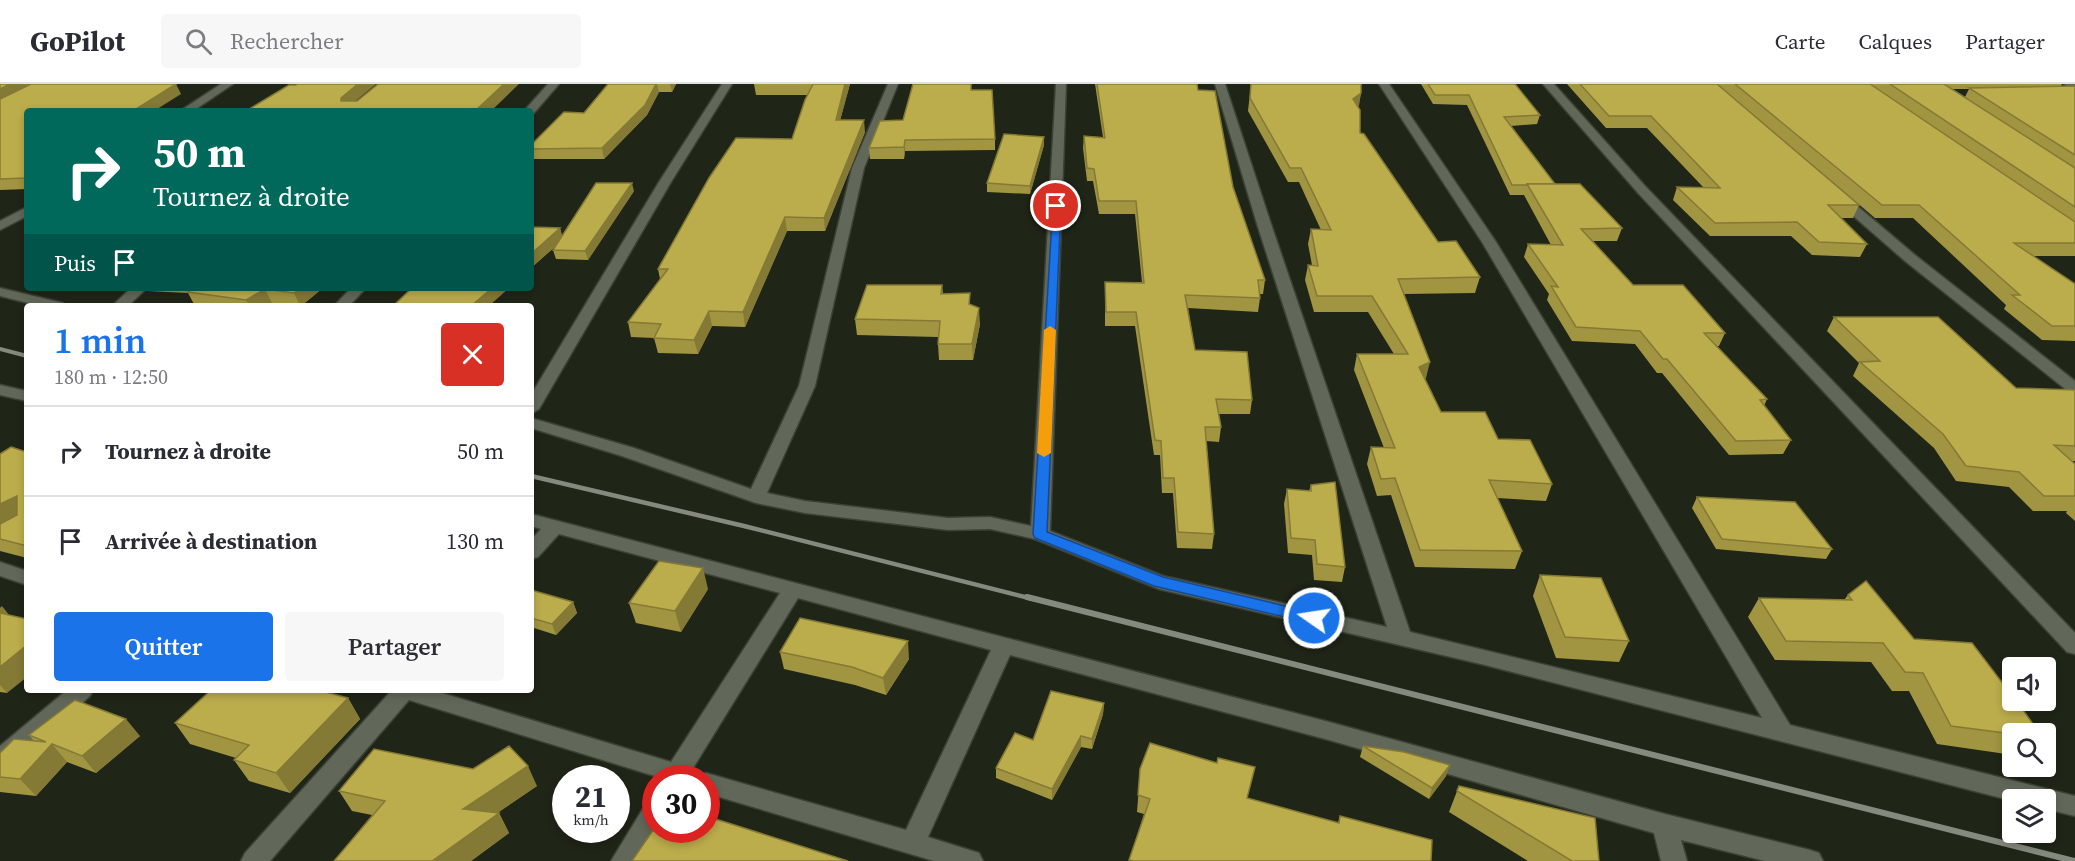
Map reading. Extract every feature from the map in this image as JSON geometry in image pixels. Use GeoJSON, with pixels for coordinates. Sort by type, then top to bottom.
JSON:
{"type":"FeatureCollection","features":[{"type":"Feature","properties":{"kind":"street"},"geometry":{"type":"LineString","coordinates":[[191,108],[228,84]]}},
{"type":"Feature","properties":{"kind":"street"},"geometry":{"type":"LineString","coordinates":[[533,108],[554,84]]}},
{"type":"Feature","properties":{"kind":"street"},"geometry":{"type":"LineString","coordinates":[[534,404],[665,182],[728,84]]}},
{"type":"Feature","properties":{"kind":"street"},"geometry":{"type":"LineString","coordinates":[[756,497],[807,386],[858,168],[893,84]]}},
{"type":"Feature","properties":{"kind":"street"},"geometry":{"type":"LineString","coordinates":[[1040,534],[1061,84]]}},
{"type":"Feature","properties":{"kind":"street"},"geometry":{"type":"LineString","coordinates":[[1220,84],[1402,639]]}},
{"type":"Feature","properties":{"kind":"street"},"geometry":{"type":"LineString","coordinates":[[1384,84],[1489,242],[1782,731]]}},
{"type":"Feature","properties":{"kind":"street"},"geometry":{"type":"LineString","coordinates":[[1548,84],[1650,199],[2075,646]]}},
{"type":"Feature","properties":{"kind":"street"},"geometry":{"type":"LineString","coordinates":[[2069,90],[2075,87]]}},
{"type":"Feature","properties":{"kind":"street"},"geometry":{"type":"LineString","coordinates":[[1828,188],[1910,258],[2075,389]]}},
{"type":"Feature","properties":{"kind":"street"},"geometry":{"type":"LineString","coordinates":[[0,226],[24,213]]}},
{"type":"Feature","properties":{"kind":"street"},"geometry":{"type":"LineString","coordinates":[[122,303],[136,291]]}},
{"type":"Feature","properties":{"kind":"street"},"geometry":{"type":"LineString","coordinates":[[344,303],[356,291]]}},
{"type":"Feature","properties":{"kind":"street"},"geometry":{"type":"LineString","coordinates":[[0,292],[46,303]]}},
{"type":"Feature","properties":{"kind":"street"},"geometry":{"type":"LineString","coordinates":[[0,390],[24,395]]}},
{"type":"Feature","properties":{"kind":"street"},"geometry":{"type":"LineString","coordinates":[[534,424],[628,452],[756,497],[805,507],[948,524],[990,523],[1040,534],[1159,582],[1481,656],[2075,806]]}},
{"type":"Feature","properties":{"kind":"street"},"geometry":{"type":"LineString","coordinates":[[534,521],[1004,644],[1665,825],[1810,861]]}},
{"type":"Feature","properties":{"kind":"street"},"geometry":{"type":"LineString","coordinates":[[534,549],[555,526]]}},
{"type":"Feature","properties":{"kind":"street"},"geometry":{"type":"LineString","coordinates":[[0,569],[24,577]]}},
{"type":"Feature","properties":{"kind":"street"},"geometry":{"type":"LineString","coordinates":[[688,765],[794,588]]}},
{"type":"Feature","properties":{"kind":"street"},"geometry":{"type":"LineString","coordinates":[[913,843],[1004,644]]}},
{"type":"Feature","properties":{"kind":"street"},"geometry":{"type":"LineString","coordinates":[[0,760],[78,693]]}},
{"type":"Feature","properties":{"kind":"street"},"geometry":{"type":"LineString","coordinates":[[254,861],[401,693]]}},
{"type":"Feature","properties":{"kind":"street"},"geometry":{"type":"LineString","coordinates":[[414,693],[643,765]]}},
{"type":"Feature","properties":{"kind":"street"},"geometry":{"type":"LineString","coordinates":[[720,787],[970,861]]}},
{"type":"Feature","properties":{"kind":"street"},"geometry":{"type":"LineString","coordinates":[[1665,825],[1674,861]]}},
{"type":"Feature","properties":{"kind":"street"},"geometry":{"type":"LineString","coordinates":[[624,861],[642,832]]}},
{"type":"Feature","properties":{"kind":"building"},"geometry":{"type":"Polygon","coordinates":[[[0,84],[10,84],[0,89],[0,84]]]}},
{"type":"Feature","properties":{"kind":"building"},"geometry":{"type":"Polygon","coordinates":[[[31,84],[176,84],[138,108],[24,108],[24,178],[0,179],[0,99],[31,84]]]}},
{"type":"Feature","properties":{"kind":"building"},"geometry":{"type":"Polygon","coordinates":[[[358,84],[341,98],[341,101],[357,101],[378,84],[504,84],[478,108],[251,108],[289,85],[358,84]]]}},
{"type":"Feature","properties":{"kind":"building"},"geometry":{"type":"Polygon","coordinates":[[[608,84],[656,84],[645,105],[602,148],[534,149],[534,142],[564,112],[584,113],[608,84]]]}},
{"type":"Feature","properties":{"kind":"building"},"geometry":{"type":"Polygon","coordinates":[[[813,84],[845,84],[836,120],[864,120],[824,218],[785,217],[743,312],[709,311],[694,340],[654,338],[661,324],[628,322],[668,269],[658,269],[709,178],[736,138],[792,139],[813,84]]]}},
{"type":"Feature","properties":{"kind":"building"},"geometry":{"type":"Polygon","coordinates":[[[913,84],[971,84],[971,90],[992,90],[995,139],[905,140],[904,147],[869,148],[880,121],[903,120],[913,84]]]}},
{"type":"Feature","properties":{"kind":"building"},"geometry":{"type":"Polygon","coordinates":[[[1097,84],[1197,84],[1198,90],[1215,91],[1233,187],[1265,280],[1258,280],[1260,298],[1185,295],[1195,350],[1247,352],[1252,400],[1216,399],[1221,427],[1205,427],[1214,534],[1178,532],[1174,478],[1163,478],[1161,441],[1155,440],[1136,312],[1106,312],[1105,282],[1144,283],[1136,201],[1099,201],[1094,169],[1087,168],[1084,136],[1105,138],[1097,84]]]}},
{"type":"Feature","properties":{"kind":"building"},"geometry":{"type":"Polygon","coordinates":[[[1251,84],[1361,84],[1361,93],[1353,99],[1360,110],[1360,133],[1364,134],[1438,242],[1456,241],[1480,277],[1398,279],[1430,362],[1419,367],[1441,412],[1485,412],[1498,439],[1530,440],[1552,484],[1489,480],[1522,551],[1420,550],[1395,478],[1381,479],[1371,447],[1395,448],[1357,354],[1408,354],[1372,296],[1317,296],[1308,265],[1318,266],[1311,229],[1331,230],[1301,168],[1290,168],[1250,98],[1251,84]]]}},
{"type":"Feature","properties":{"kind":"building"},"geometry":{"type":"Polygon","coordinates":[[[1428,84],[1515,84],[1540,115],[1504,117],[1555,184],[1512,185],[1469,95],[1435,95],[1428,84]]]}},
{"type":"Feature","properties":{"kind":"building"},"geometry":{"type":"Polygon","coordinates":[[[1580,84],[1717,84],[1859,205],[1828,205],[1867,244],[1819,242],[1797,222],[1715,223],[1677,187],[1720,188],[1651,116],[1609,116],[1580,84]]]}},
{"type":"Feature","properties":{"kind":"building"},"geometry":{"type":"Polygon","coordinates":[[[1735,84],[1870,84],[2075,222],[2075,243],[2014,243],[2075,284],[2075,326],[2052,326],[2012,295],[2020,295],[1919,205],[1882,205],[1735,84]]]}},
{"type":"Feature","properties":{"kind":"building"},"geometry":{"type":"Polygon","coordinates":[[[1890,84],[1944,84],[2075,168],[2075,207],[1890,84]]]}},
{"type":"Feature","properties":{"kind":"building"},"geometry":{"type":"Polygon","coordinates":[[[2075,86],[2075,155],[1969,88],[2075,86]]]}},
{"type":"Feature","properties":{"kind":"building"},"geometry":{"type":"Polygon","coordinates":[[[1004,134],[1044,137],[1030,186],[987,183],[1004,134]]]}},
{"type":"Feature","properties":{"kind":"building"},"geometry":{"type":"Polygon","coordinates":[[[596,183],[632,183],[585,251],[553,250],[596,183]]]}},
{"type":"Feature","properties":{"kind":"building"},"geometry":{"type":"Polygon","coordinates":[[[1527,184],[1580,184],[1622,228],[1581,229],[1633,285],[1683,285],[1725,333],[1704,333],[1767,399],[1760,400],[1791,440],[1736,441],[1667,359],[1663,359],[1640,331],[1576,327],[1551,286],[1558,287],[1528,244],[1563,245],[1527,184]]]}},
{"type":"Feature","properties":{"kind":"building"},"geometry":{"type":"Polygon","coordinates":[[[534,227],[560,228],[534,251],[534,227]]]}},
{"type":"Feature","properties":{"kind":"building"},"geometry":{"type":"Polygon","coordinates":[[[867,285],[942,285],[941,294],[970,293],[969,304],[979,308],[972,344],[938,344],[940,321],[855,319],[867,285]]]}},
{"type":"Feature","properties":{"kind":"building"},"geometry":{"type":"Polygon","coordinates":[[[190,291],[262,291],[246,300],[188,292],[190,291]]]}},
{"type":"Feature","properties":{"kind":"building"},"geometry":{"type":"Polygon","coordinates":[[[409,291],[488,291],[474,303],[396,303],[409,291]]]}},
{"type":"Feature","properties":{"kind":"building"},"geometry":{"type":"Polygon","coordinates":[[[1834,317],[1938,317],[2016,388],[2075,390],[2075,446],[2054,445],[2075,464],[2075,496],[2044,496],[2019,472],[1966,466],[1943,434],[1860,362],[1880,361],[1834,317]]]}},
{"type":"Feature","properties":{"kind":"building"},"geometry":{"type":"Polygon","coordinates":[[[11,447],[24,451],[24,545],[0,539],[0,524],[17,515],[17,496],[0,504],[0,454],[11,447]]]}},
{"type":"Feature","properties":{"kind":"building"},"geometry":{"type":"Polygon","coordinates":[[[1335,482],[1345,567],[1317,564],[1315,540],[1291,538],[1287,489],[1311,491],[1311,485],[1335,482]]]}},
{"type":"Feature","properties":{"kind":"building"},"geometry":{"type":"Polygon","coordinates":[[[1697,497],[1795,502],[1832,549],[1722,539],[1697,497]]]}},
{"type":"Feature","properties":{"kind":"building"},"geometry":{"type":"Polygon","coordinates":[[[659,561],[703,568],[675,611],[629,603],[659,561]]]}},
{"type":"Feature","properties":{"kind":"building"},"geometry":{"type":"Polygon","coordinates":[[[1540,575],[1601,578],[1629,641],[1565,637],[1540,575]]]}},
{"type":"Feature","properties":{"kind":"building"},"geometry":{"type":"Polygon","coordinates":[[[1866,581],[1914,639],[1972,643],[2002,683],[2002,711],[2024,711],[2032,723],[2002,723],[2002,733],[1951,726],[1923,673],[1905,672],[1883,643],[1786,641],[1759,598],[1852,600],[1848,595],[1866,581]]]}},
{"type":"Feature","properties":{"kind":"building"},"geometry":{"type":"Polygon","coordinates":[[[534,591],[573,602],[552,624],[534,619],[534,591]]]}},
{"type":"Feature","properties":{"kind":"building"},"geometry":{"type":"Polygon","coordinates":[[[0,613],[24,618],[24,647],[0,667],[0,613]]]}},
{"type":"Feature","properties":{"kind":"building"},"geometry":{"type":"Polygon","coordinates":[[[800,618],[908,641],[883,678],[852,667],[780,652],[800,618]]]}},
{"type":"Feature","properties":{"kind":"building"},"geometry":{"type":"Polygon","coordinates":[[[1051,691],[1104,703],[1092,739],[1081,736],[1052,789],[996,768],[1015,733],[1033,740],[1051,691]]]}},
{"type":"Feature","properties":{"kind":"building"},"geometry":{"type":"Polygon","coordinates":[[[208,693],[329,693],[348,698],[276,773],[234,760],[249,745],[175,723],[208,693]]]}},
{"type":"Feature","properties":{"kind":"building"},"geometry":{"type":"Polygon","coordinates":[[[75,700],[126,719],[82,756],[52,744],[20,779],[0,777],[0,753],[14,739],[46,742],[29,735],[75,700]]]}},
{"type":"Feature","properties":{"kind":"building"},"geometry":{"type":"Polygon","coordinates":[[[1150,743],[1217,763],[1218,758],[1255,767],[1247,798],[1339,823],[1340,816],[1432,840],[1431,861],[1129,860],[1150,799],[1138,795],[1140,769],[1150,743]]]}},
{"type":"Feature","properties":{"kind":"building"},"geometry":{"type":"Polygon","coordinates":[[[509,746],[528,766],[463,809],[499,813],[432,861],[334,861],[385,801],[339,791],[374,749],[473,769],[509,746]]]}},
{"type":"Feature","properties":{"kind":"building"},"geometry":{"type":"Polygon","coordinates":[[[1363,746],[1404,752],[1450,765],[1432,788],[1363,746]]]}},
{"type":"Feature","properties":{"kind":"building"},"geometry":{"type":"Polygon","coordinates":[[[1459,786],[1595,818],[1599,861],[1572,861],[1457,791],[1459,786]]]}},
{"type":"Feature","properties":{"kind":"building"},"geometry":{"type":"Polygon","coordinates":[[[720,820],[848,861],[632,861],[644,843],[720,843],[720,820]]]}},
{"type":"Feature","properties":{"kind":"railway"},"geometry":{"type":"LineString","coordinates":[[0,349],[24,355]]}},
{"type":"Feature","properties":{"kind":"railway"},"geometry":{"type":"LineString","coordinates":[[534,477],[744,526],[1033,599]]}},
{"type":"Feature","properties":{"kind":"railway"},"geometry":{"type":"LineString","coordinates":[[1027,597],[2074,861]]}},
{"type":"Feature","properties":{"kind":"slow traffic"},"geometry":{"type":"LineString","coordinates":[[1044,453],[1050,330]]}},
{"type":"Feature","properties":{"kind":"route"},"geometry":{"type":"LineString","coordinates":[[1056,206],[1040,534],[1159,582],[1314,618]]}}]}
